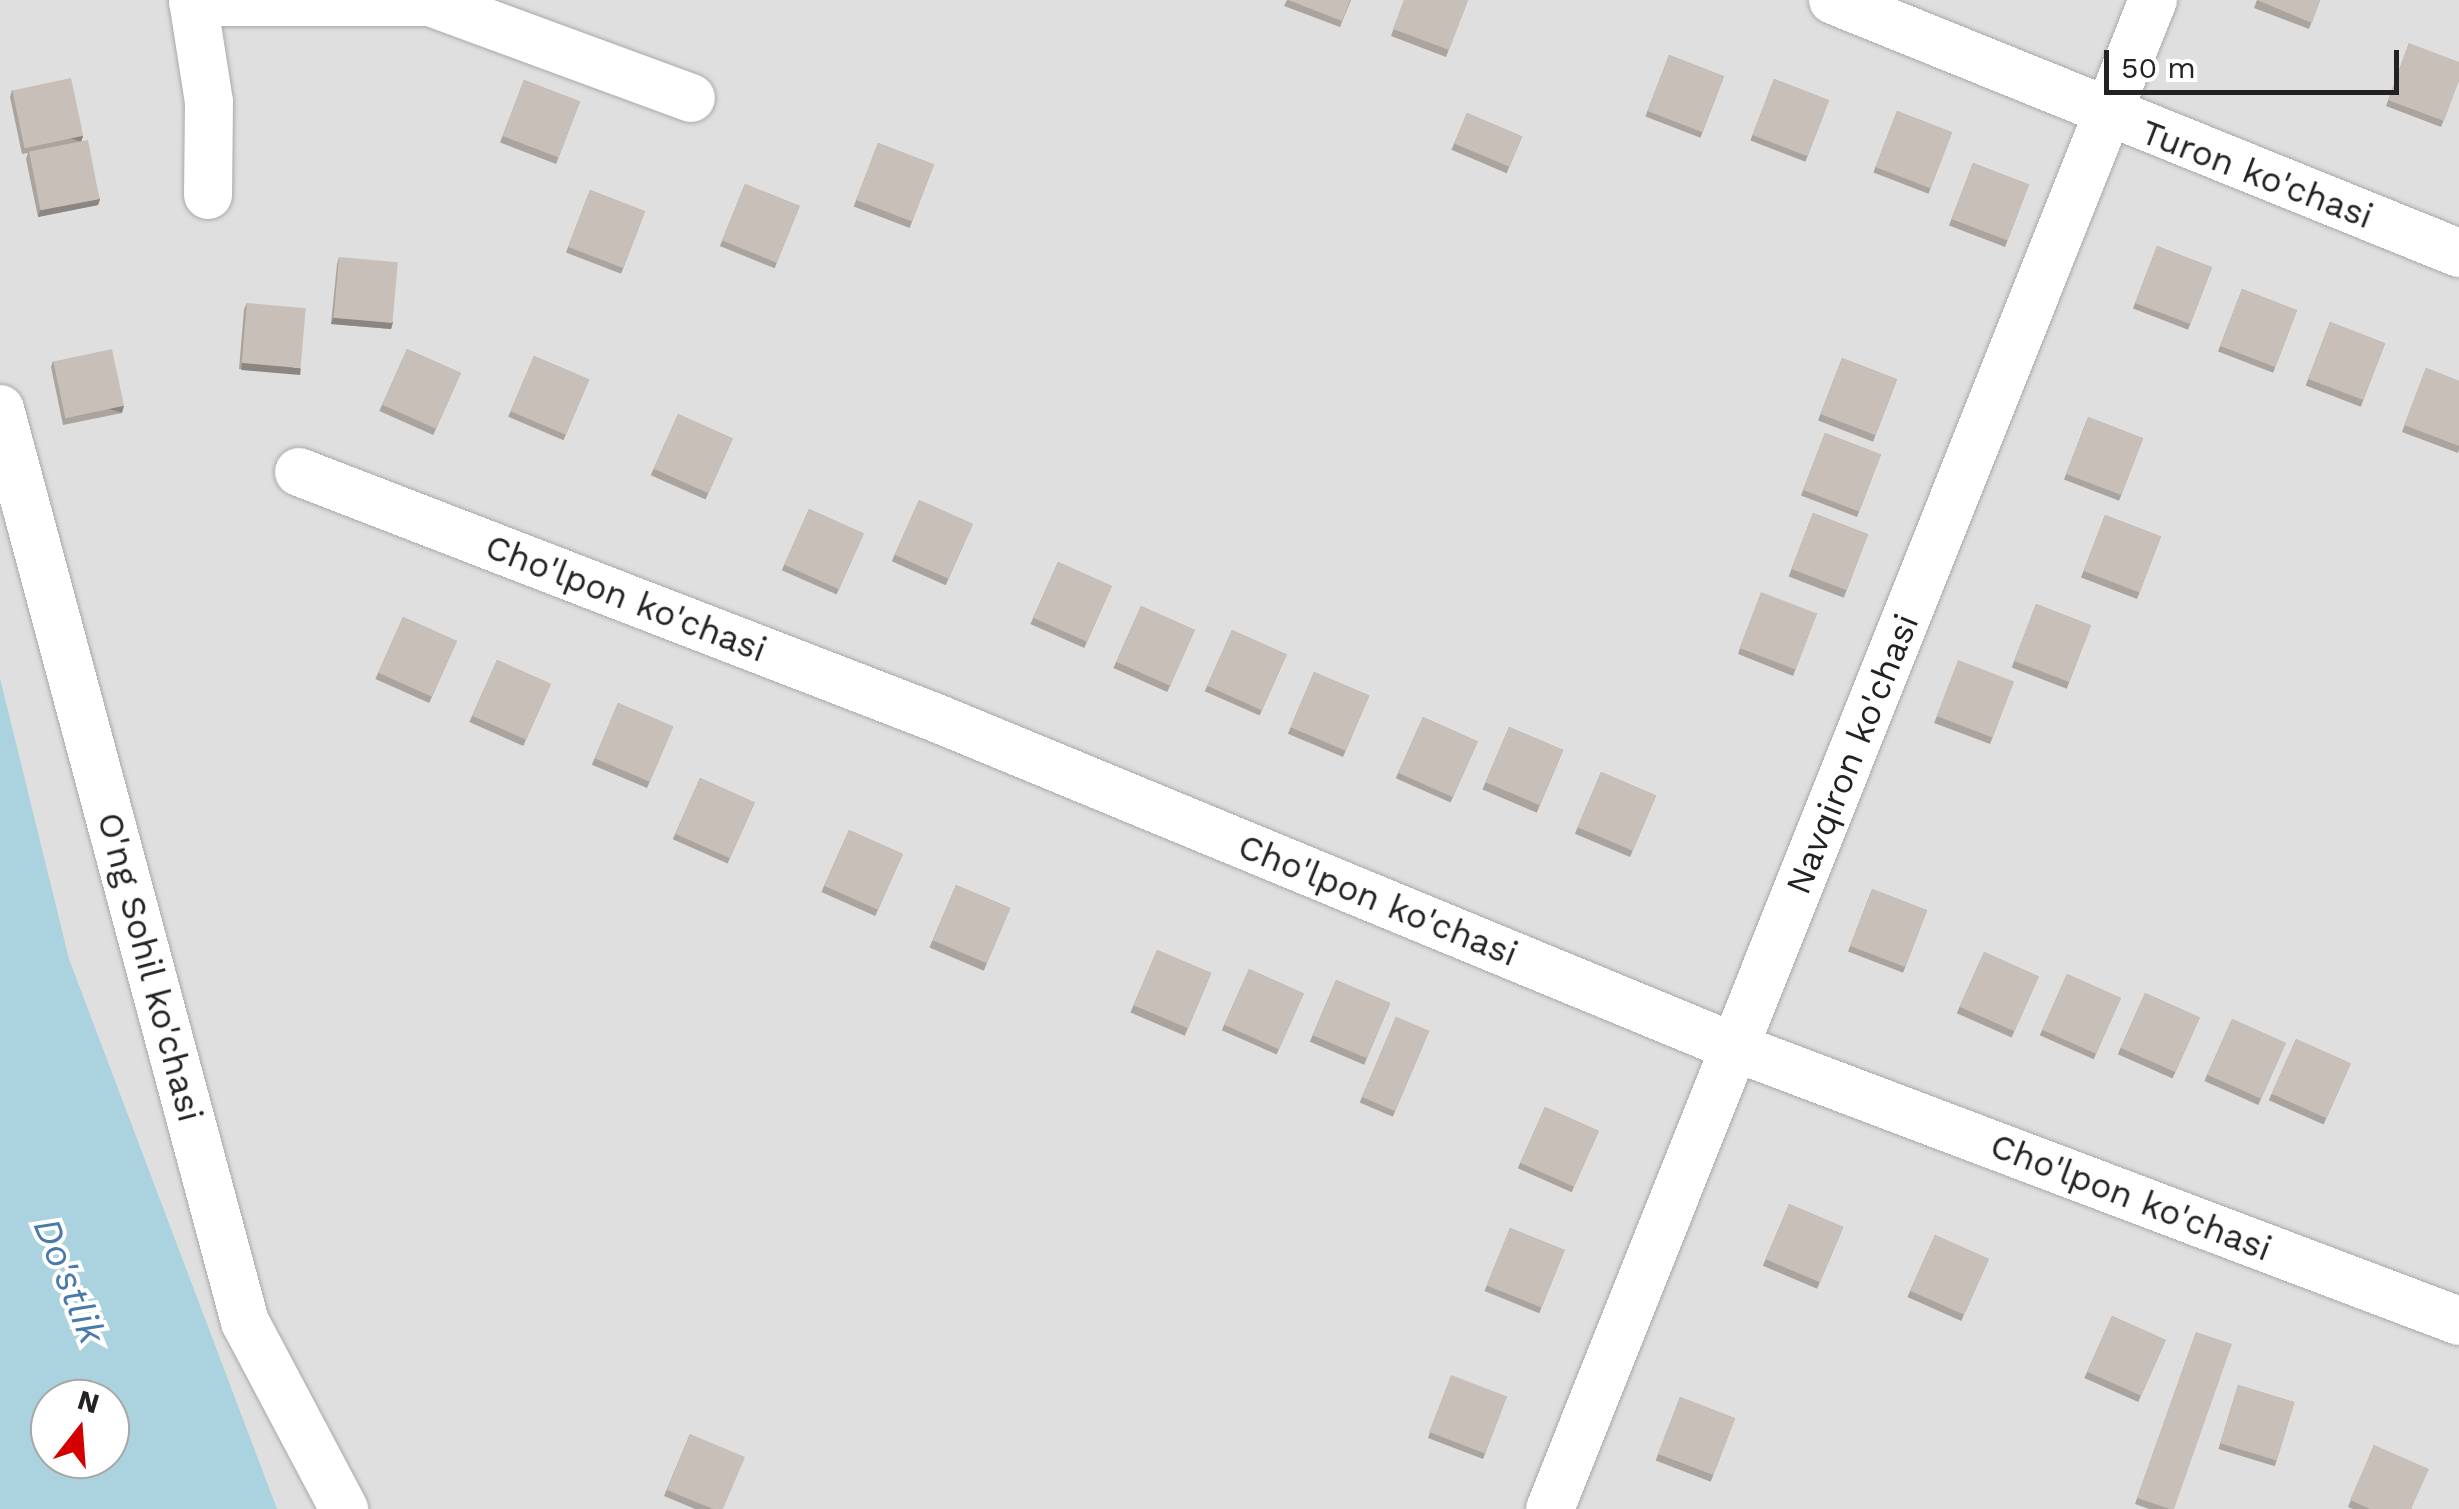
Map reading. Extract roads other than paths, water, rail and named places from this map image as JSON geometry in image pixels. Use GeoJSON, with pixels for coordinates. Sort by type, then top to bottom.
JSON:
{"type":"FeatureCollection","features":[{"type":"Feature","properties":{"kind":"street","name":"Turon ko'chasi"},"geometry":{"type":"LineString","coordinates":[[1834,0],[2108,116],[2459,253]]}},
{"type":"Feature","properties":{"kind":"street","name":"Navqiron ko'chasi"},"geometry":{"type":"LineString","coordinates":[[1550,1509],[2154,0]]}},
{"type":"Feature","properties":{"kind":"street"},"geometry":{"type":"LineString","coordinates":[[208,195],[208,102],[193,1],[430,2],[690,98]]}},
{"type":"Feature","properties":{"kind":"street","name":"O'ng Sohil ko'chasi"},"geometry":{"type":"LineString","coordinates":[[0,409],[246,1322],[344,1509]]}},
{"type":"Feature","properties":{"kind":"street","name":"Cho'lpon ko'chasi"},"geometry":{"type":"LineString","coordinates":[[299,472],[934,717],[1734,1046],[2459,1321]]}},
{"type":"Feature","properties":{"kind":"water","name":"Do'stlik"},"geometry":{"type":"Polygon","coordinates":[[[0,678],[69,959],[277,1509],[0,1509],[0,678]]]}}]}
